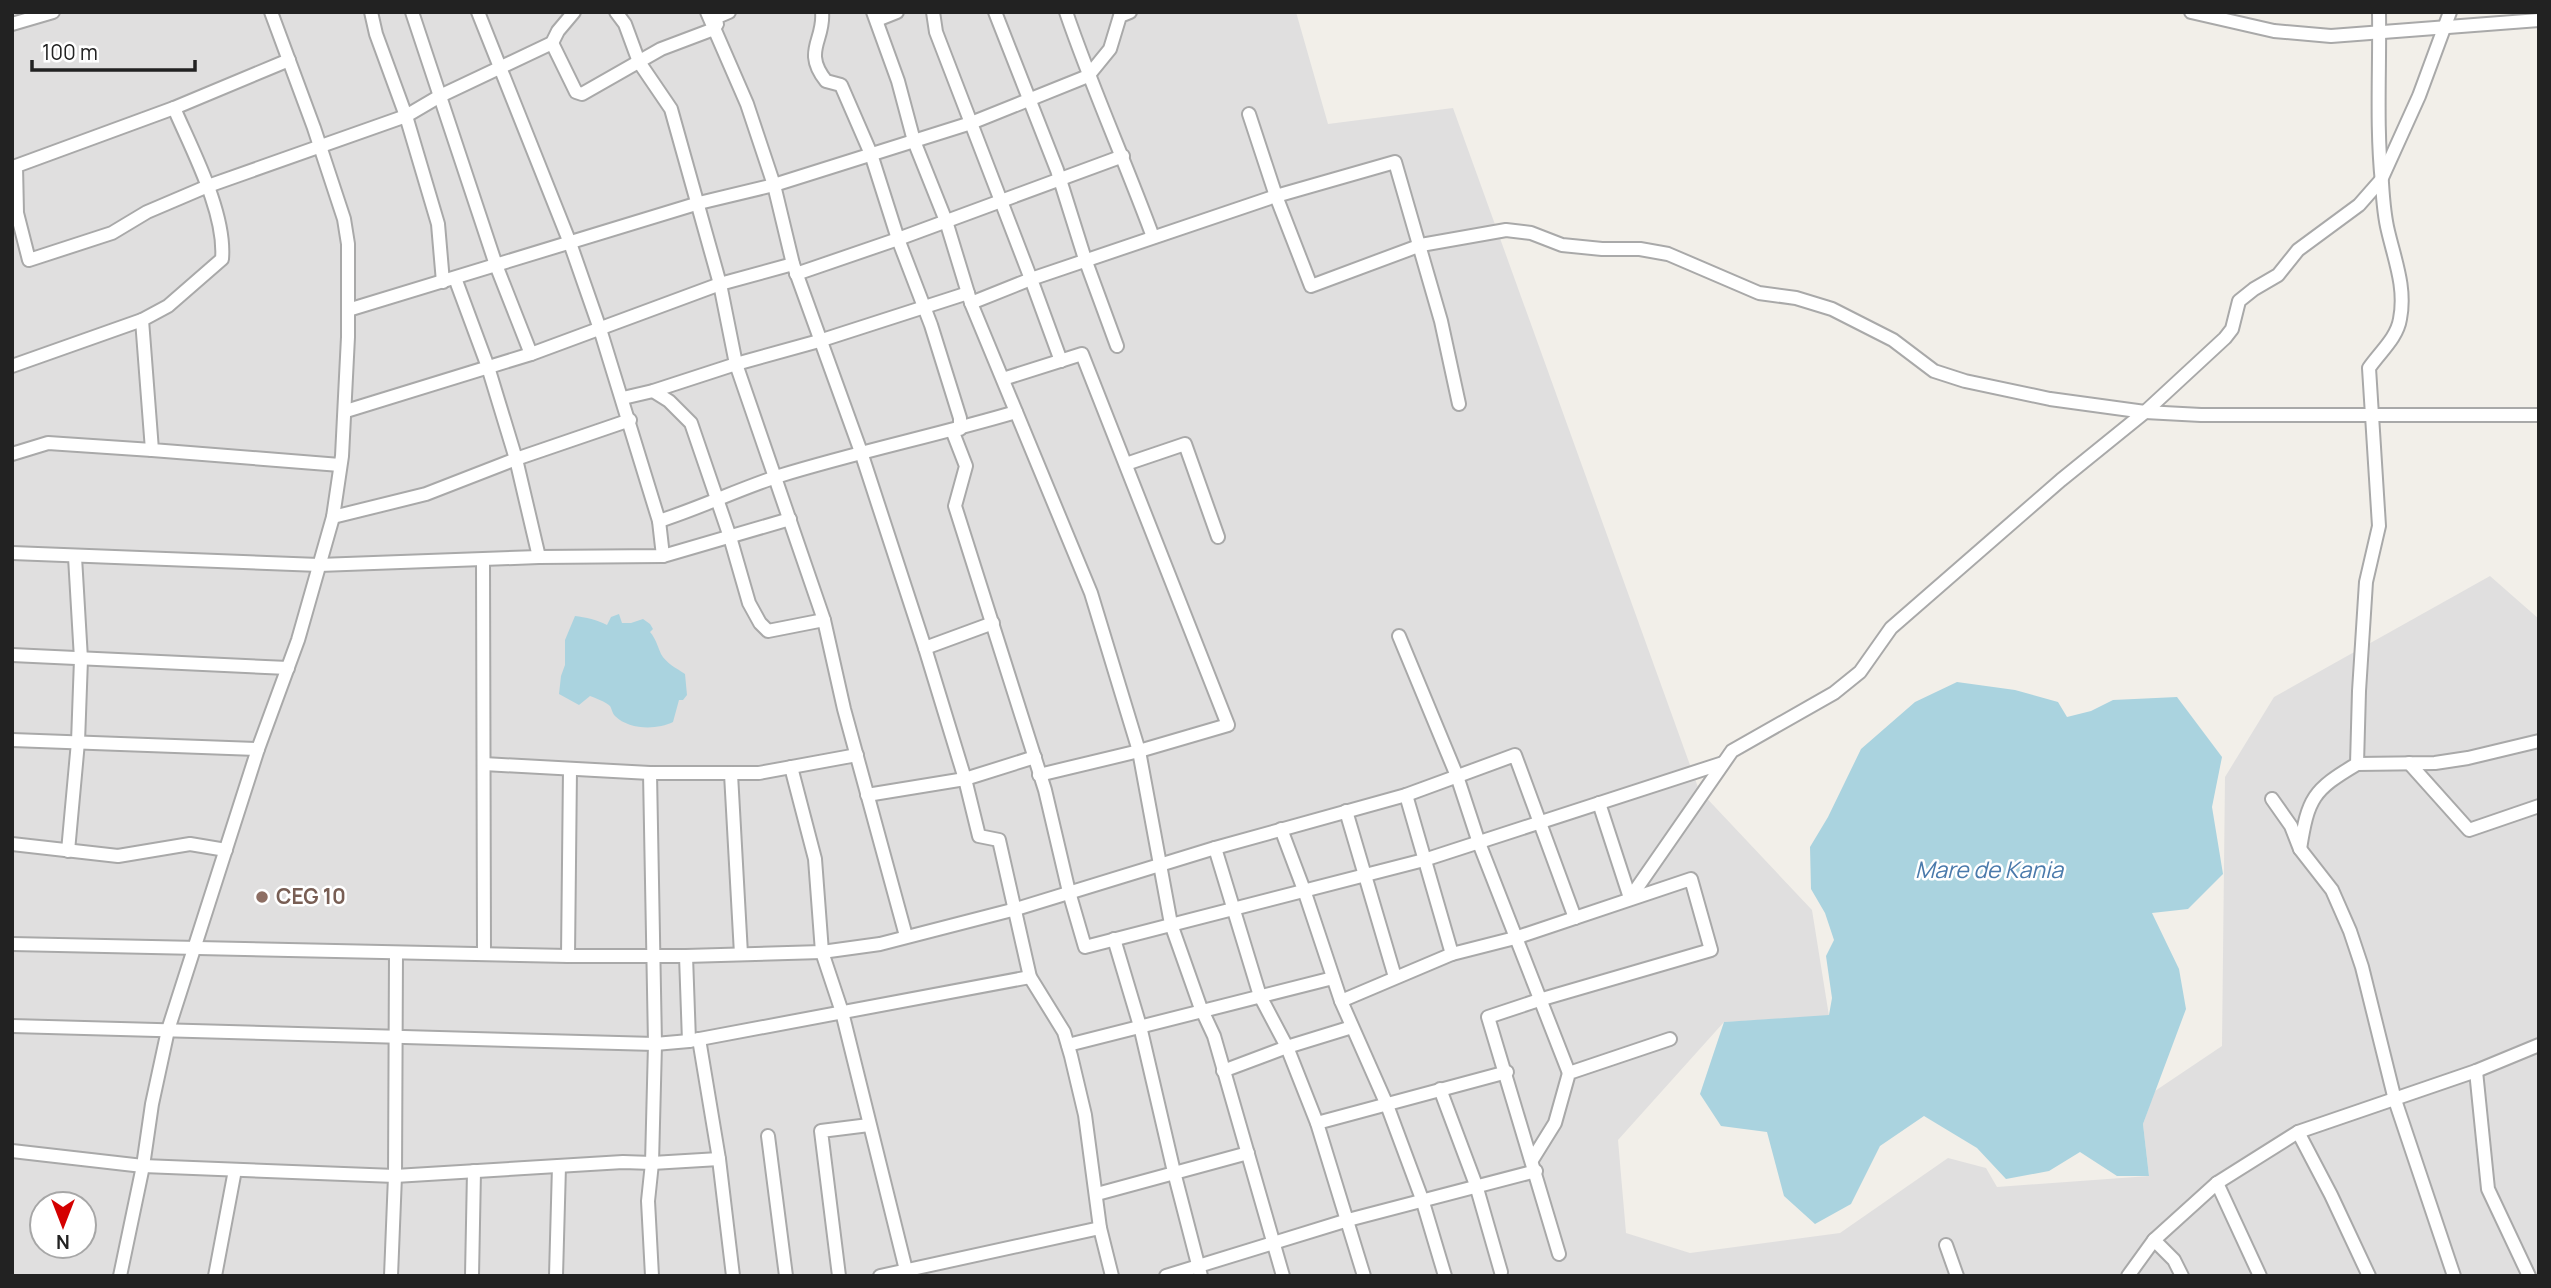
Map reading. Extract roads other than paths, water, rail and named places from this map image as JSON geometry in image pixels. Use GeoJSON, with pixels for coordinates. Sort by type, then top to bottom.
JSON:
{"type":"FeatureCollection","features":[{"type":"Feature","properties":{"kind":"street"},"geometry":{"type":"LineString","coordinates":[[12,24],[53,12]]}},
{"type":"Feature","properties":{"kind":"street"},"geometry":{"type":"LineString","coordinates":[[120,1276],[168,1030],[192,948],[258,749],[288,668],[333,517],[340,465],[346,411],[348,244],[344,219],[271,12]]}},
{"type":"Feature","properties":{"kind":"street"},"geometry":{"type":"LineString","coordinates":[[371,12],[438,224],[449,280],[488,368],[516,459],[539,557]]}},
{"type":"Feature","properties":{"kind":"street"},"geometry":{"type":"LineString","coordinates":[[412,12],[496,265],[531,354]]}},
{"type":"Feature","properties":{"kind":"street"},"geometry":{"type":"LineString","coordinates":[[478,12],[570,243],[600,329],[659,521],[663,556]]}},
{"type":"Feature","properties":{"kind":"street"},"geometry":{"type":"LineString","coordinates":[[289,60],[174,108],[16,166],[18,213],[29,260],[112,233],[148,212],[208,186],[406,116],[440,96],[552,43],[574,12]]}},
{"type":"Feature","properties":{"kind":"street"},"geometry":{"type":"LineString","coordinates":[[616,12],[625,24],[639,62],[671,109],[720,284],[736,363],[824,620],[867,795],[906,936]]}},
{"type":"Feature","properties":{"kind":"street"},"geometry":{"type":"LineString","coordinates":[[707,12],[747,104],[774,185],[794,269],[861,452],[925,648],[965,779],[979,836],[999,840],[1030,977],[1064,1032],[1085,1115],[1100,1228],[1112,1276]]}},
{"type":"Feature","properties":{"kind":"street"},"geometry":{"type":"LineString","coordinates":[[552,43],[579,94],[586,93],[667,46],[714,29],[717,24],[715,18],[729,12]]}},
{"type":"Feature","properties":{"kind":"street"},"geometry":{"type":"LineString","coordinates":[[822,12],[823,19],[814,48],[819,71],[826,81],[841,85],[872,154],[898,239],[960,418],[956,429],[966,466],[955,506],[1035,757],[1085,947],[1424,860],[1723,764]]}},
{"type":"Feature","properties":{"kind":"street"},"geometry":{"type":"LineString","coordinates":[[897,12],[875,16],[898,81],[914,141],[946,220],[970,298],[1090,593],[1139,751],[1171,923],[1214,1036],[1283,1276]]}},
{"type":"Feature","properties":{"kind":"street"},"geometry":{"type":"LineString","coordinates":[[933,12],[936,32],[1061,361]]}},
{"type":"Feature","properties":{"kind":"street"},"geometry":{"type":"LineString","coordinates":[[995,12],[1060,179],[1085,259],[1117,345]]}},
{"type":"Feature","properties":{"kind":"street"},"geometry":{"type":"LineString","coordinates":[[1066,12],[1088,76],[1123,156],[1153,237]]}},
{"type":"Feature","properties":{"kind":"street"},"geometry":{"type":"LineString","coordinates":[[2191,12],[2274,31],[2331,36],[2539,20]]}},
{"type":"Feature","properties":{"kind":"street"},"geometry":{"type":"LineString","coordinates":[[2357,764],[2366,582],[2379,526],[2369,368],[2382,348],[2396,334],[2403,297],[2387,228],[2381,180],[2379,12]]}},
{"type":"Feature","properties":{"kind":"street"},"geometry":{"type":"LineString","coordinates":[[1630,898],[1732,751],[1785,722],[1843,686],[1860,672],[1891,628],[2061,480],[2145,412],[2225,338],[2232,329],[2239,301],[2278,275],[2298,250],[2359,205],[2381,180],[2419,96],[2450,12]]}},
{"type":"Feature","properties":{"kind":"street"},"geometry":{"type":"LineString","coordinates":[[348,310],[699,204],[774,185],[971,123],[1088,76],[1110,49],[1123,13]]}},
{"type":"Feature","properties":{"kind":"street"},"geometry":{"type":"LineString","coordinates":[[12,366],[142,320],[168,306],[222,259],[223,244],[208,186],[174,108]]}},
{"type":"Feature","properties":{"kind":"street"},"geometry":{"type":"LineString","coordinates":[[1249,114],[1311,286],[1421,245],[1506,230],[1531,233],[1562,245],[1640,249],[1668,254],[1759,293],[1796,298],[1832,309],[1893,340],[1934,371],[1965,381],[2050,399],[2145,412],[2201,415],[2539,415]]}},
{"type":"Feature","properties":{"kind":"street"},"geometry":{"type":"LineString","coordinates":[[346,411],[531,354],[720,284],[794,269],[898,239],[1123,156]]}},
{"type":"Feature","properties":{"kind":"street"},"geometry":{"type":"LineString","coordinates":[[623,398],[819,341],[923,306],[970,298],[1276,195],[1395,162],[1421,245],[1459,404]]}},
{"type":"Feature","properties":{"kind":"street"},"geometry":{"type":"LineString","coordinates":[[142,320],[152,450]]}},
{"type":"Feature","properties":{"kind":"street"},"geometry":{"type":"LineString","coordinates":[[1003,379],[1082,354],[1228,725],[1139,751],[1039,775]]}},
{"type":"Feature","properties":{"kind":"street"},"geometry":{"type":"LineString","coordinates":[[653,391],[669,401],[691,423],[730,537],[749,603],[760,623],[768,631],[824,620]]}},
{"type":"Feature","properties":{"kind":"street"},"geometry":{"type":"LineString","coordinates":[[659,521],[776,477],[1016,412]]}},
{"type":"Feature","properties":{"kind":"street"},"geometry":{"type":"LineString","coordinates":[[333,517],[426,494],[516,459],[630,420]]}},
{"type":"Feature","properties":{"kind":"street"},"geometry":{"type":"LineString","coordinates":[[12,454],[48,443],[340,465]]}},
{"type":"Feature","properties":{"kind":"street"},"geometry":{"type":"LineString","coordinates":[[1126,464],[1185,444],[1218,537]]}},
{"type":"Feature","properties":{"kind":"street"},"geometry":{"type":"LineString","coordinates":[[12,553],[319,565],[539,557],[663,556],[790,519]]}},
{"type":"Feature","properties":{"kind":"street"},"geometry":{"type":"LineString","coordinates":[[68,851],[78,742],[81,659],[75,557]]}},
{"type":"Feature","properties":{"kind":"street"},"geometry":{"type":"LineString","coordinates":[[483,561],[484,954]]}},
{"type":"Feature","properties":{"kind":"street"},"geometry":{"type":"LineString","coordinates":[[925,648],[993,624]]}},
{"type":"Feature","properties":{"kind":"street"},"geometry":{"type":"LineString","coordinates":[[1166,1276],[1200,1271],[1348,1220],[1534,1166],[1555,1123],[1569,1073],[1515,938],[1457,776],[1399,636]]}},
{"type":"Feature","properties":{"kind":"street"},"geometry":{"type":"LineString","coordinates":[[12,656],[288,668]]}},
{"type":"Feature","properties":{"kind":"street"},"geometry":{"type":"LineString","coordinates":[[12,740],[258,749]]}},
{"type":"Feature","properties":{"kind":"street"},"geometry":{"type":"LineString","coordinates":[[2300,849],[2305,814],[2315,795],[2329,781],[2357,764],[2435,763],[2539,741]]}},
{"type":"Feature","properties":{"kind":"street"},"geometry":{"type":"LineString","coordinates":[[484,764],[650,773],[730,774],[759,773],[857,755]]}},
{"type":"Feature","properties":{"kind":"street"},"geometry":{"type":"LineString","coordinates":[[12,944],[569,956],[822,952],[880,944],[1016,909],[1215,848],[1406,795],[1515,755],[1574,918]]}},
{"type":"Feature","properties":{"kind":"street"},"geometry":{"type":"LineString","coordinates":[[867,795],[965,779],[1035,757]]}},
{"type":"Feature","properties":{"kind":"street"},"geometry":{"type":"LineString","coordinates":[[2409,764],[2469,830],[2539,806]]}},
{"type":"Feature","properties":{"kind":"street"},"geometry":{"type":"LineString","coordinates":[[791,767],[815,859],[822,952],[842,1012],[906,1270]]}},
{"type":"Feature","properties":{"kind":"street"},"geometry":{"type":"LineString","coordinates":[[569,956],[570,769]]}},
{"type":"Feature","properties":{"kind":"street"},"geometry":{"type":"LineString","coordinates":[[650,773],[655,1044],[652,1163],[648,1201],[652,1276]]}},
{"type":"Feature","properties":{"kind":"street"},"geometry":{"type":"LineString","coordinates":[[730,774],[741,954]]}},
{"type":"Feature","properties":{"kind":"street"},"geometry":{"type":"LineString","coordinates":[[1406,795],[1452,954]]}},
{"type":"Feature","properties":{"kind":"street"},"geometry":{"type":"LineString","coordinates":[[2272,799],[2291,826],[2300,849],[2332,890],[2350,932],[2362,967],[2395,1100],[2454,1276]]}},
{"type":"Feature","properties":{"kind":"street"},"geometry":{"type":"LineString","coordinates":[[1600,803],[1630,898]]}},
{"type":"Feature","properties":{"kind":"street"},"geometry":{"type":"LineString","coordinates":[[1346,811],[1395,977]]}},
{"type":"Feature","properties":{"kind":"street"},"geometry":{"type":"LineString","coordinates":[[1281,829],[1340,1001],[1387,1105],[1422,1199],[1445,1276]]}},
{"type":"Feature","properties":{"kind":"street"},"geometry":{"type":"LineString","coordinates":[[12,844],[118,856],[190,844],[226,850]]}},
{"type":"Feature","properties":{"kind":"street"},"geometry":{"type":"LineString","coordinates":[[1215,848],[1260,996],[1287,1047],[1317,1123],[1364,1276]]}},
{"type":"Feature","properties":{"kind":"street"},"geometry":{"type":"LineString","coordinates":[[1340,1001],[1452,954],[1515,938],[1691,878],[1711,950],[1489,1017],[1559,1254]]}},
{"type":"Feature","properties":{"kind":"street"},"geometry":{"type":"LineString","coordinates":[[1114,939],[1140,1026],[1200,1271]]}},
{"type":"Feature","properties":{"kind":"street"},"geometry":{"type":"LineString","coordinates":[[391,1276],[395,1176],[396,953]]}},
{"type":"Feature","properties":{"kind":"street"},"geometry":{"type":"LineString","coordinates":[[686,956],[694,1040],[719,1159],[733,1276]]}},
{"type":"Feature","properties":{"kind":"street"},"geometry":{"type":"LineString","coordinates":[[12,1026],[655,1044],[694,1040],[1030,977]]}},
{"type":"Feature","properties":{"kind":"street"},"geometry":{"type":"LineString","coordinates":[[1068,1045],[1333,978]]}},
{"type":"Feature","properties":{"kind":"street"},"geometry":{"type":"LineString","coordinates":[[1223,1071],[1352,1027]]}},
{"type":"Feature","properties":{"kind":"street"},"geometry":{"type":"LineString","coordinates":[[1569,1073],[1670,1039]]}},
{"type":"Feature","properties":{"kind":"street"},"geometry":{"type":"LineString","coordinates":[[2128,1276],[2154,1240],[2217,1183],[2298,1132],[2476,1071],[2539,1045]]}},
{"type":"Feature","properties":{"kind":"street"},"geometry":{"type":"LineString","coordinates":[[2476,1071],[2488,1189],[2529,1276]]}},
{"type":"Feature","properties":{"kind":"street"},"geometry":{"type":"LineString","coordinates":[[1317,1123],[1507,1072]]}},
{"type":"Feature","properties":{"kind":"street"},"geometry":{"type":"LineString","coordinates":[[1440,1089],[1476,1185],[1502,1272]]}},
{"type":"Feature","properties":{"kind":"street"},"geometry":{"type":"LineString","coordinates":[[839,1276],[821,1131],[869,1125]]}},
{"type":"Feature","properties":{"kind":"street"},"geometry":{"type":"LineString","coordinates":[[2298,1132],[2369,1276]]}},
{"type":"Feature","properties":{"kind":"street"},"geometry":{"type":"LineString","coordinates":[[768,1136],[786,1276]]}},
{"type":"Feature","properties":{"kind":"street"},"geometry":{"type":"LineString","coordinates":[[12,1151],[143,1166],[395,1176],[719,1159]]}},
{"type":"Feature","properties":{"kind":"street"},"geometry":{"type":"LineString","coordinates":[[1097,1194],[1248,1153]]}},
{"type":"Feature","properties":{"kind":"street"},"geometry":{"type":"LineString","coordinates":[[556,1276],[559,1166]]}},
{"type":"Feature","properties":{"kind":"street"},"geometry":{"type":"LineString","coordinates":[[215,1276],[235,1170]]}},
{"type":"Feature","properties":{"kind":"street"},"geometry":{"type":"LineString","coordinates":[[472,1276],[474,1171]]}},
{"type":"Feature","properties":{"kind":"street"},"geometry":{"type":"LineString","coordinates":[[2217,1183],[2260,1276]]}},
{"type":"Feature","properties":{"kind":"street"},"geometry":{"type":"LineString","coordinates":[[880,1276],[1100,1228]]}},
{"type":"Feature","properties":{"kind":"street"},"geometry":{"type":"LineString","coordinates":[[2154,1240],[2174,1260],[2182,1276]]}},
{"type":"Feature","properties":{"kind":"street"},"geometry":{"type":"LineString","coordinates":[[1946,1245],[1957,1276]]}},
{"type":"Feature","properties":{"kind":"water"},"geometry":{"type":"Polygon","coordinates":[[[619,614],[622,623],[643,619],[650,624],[653,629],[650,632],[663,657],[685,674],[687,695],[683,700],[679,700],[673,722],[651,727],[635,726],[621,721],[610,706],[590,696],[579,705],[559,694],[565,665],[565,640],[575,616],[607,625],[611,617],[619,614]]]}},
{"type":"Feature","properties":{"kind":"water","name":"Mare de Kania"},"geometry":{"type":"Polygon","coordinates":[[[1957,682],[2015,690],[2058,702],[2067,717],[2091,711],[2113,700],[2177,697],[2222,757],[2212,807],[2223,874],[2188,909],[2152,913],[2179,969],[2186,1009],[2143,1124],[2149,1176],[2117,1176],[2080,1152],[2049,1171],[2006,1179],[1977,1148],[1924,1116],[1880,1146],[1851,1204],[1815,1224],[1784,1196],[1767,1132],[1721,1126],[1700,1094],[1724,1022],[1829,1015],[1832,998],[1826,956],[1834,940],[1825,913],[1811,889],[1810,847],[1828,817],[1861,749],[1915,702],[1957,682]]]}},
{"type":"Feature","properties":{"kind":"place","name":"CEG 10"},"geometry":{"type":"Point","coordinates":[262,897]}}]}
